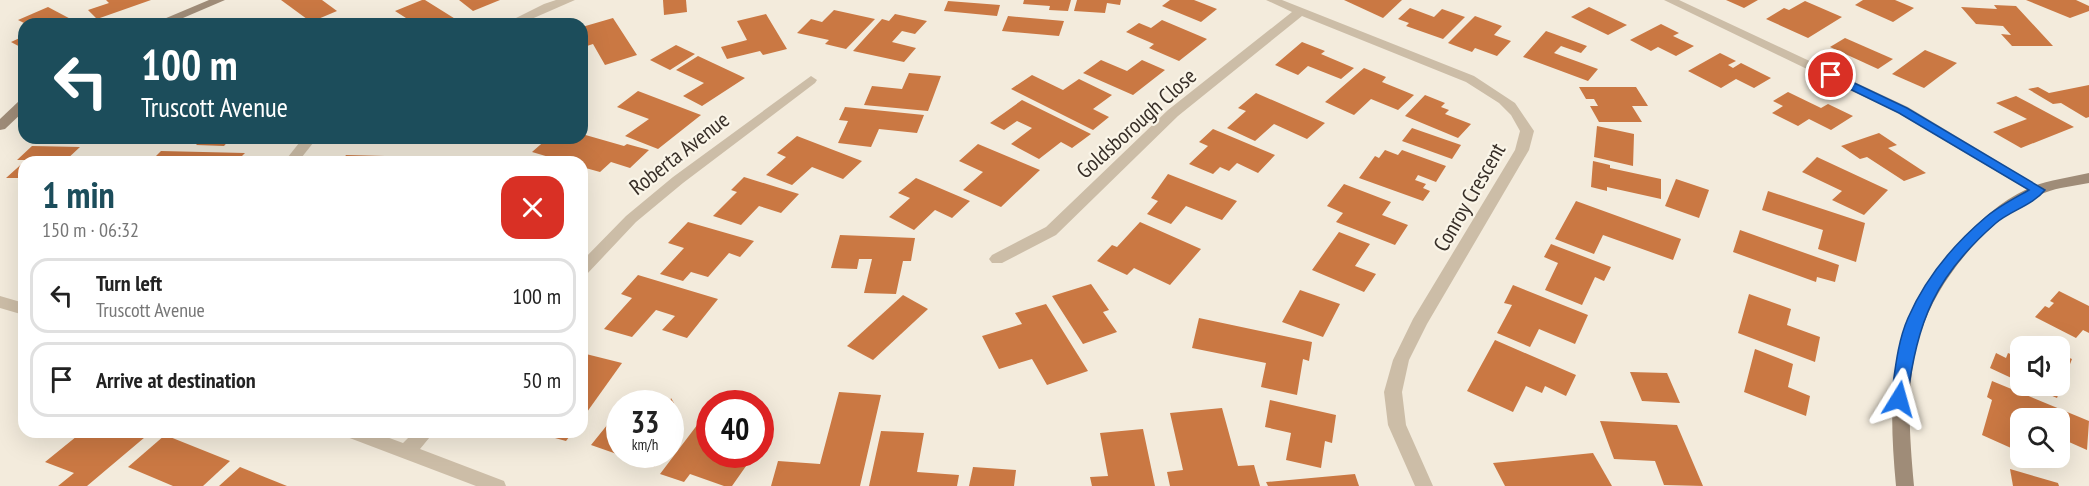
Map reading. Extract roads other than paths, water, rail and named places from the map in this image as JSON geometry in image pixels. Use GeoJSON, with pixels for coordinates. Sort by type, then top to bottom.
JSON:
{"type":"FeatureCollection","features":[{"type":"Feature","properties":{"kind":"street"},"geometry":{"type":"LineString","coordinates":[[173,18],[219,0]]}},
{"type":"Feature","properties":{"kind":"street"},"geometry":{"type":"LineString","coordinates":[[523,18],[548,6],[569,0]]}},
{"type":"Feature","properties":{"kind":"street","name":"Conroy Crescent"},"geometry":{"type":"LineString","coordinates":[[1272,0],[1470,79],[1498,95],[1518,112],[1527,132],[1522,150],[1419,323],[1401,360],[1393,392],[1397,425],[1424,486]]}},
{"type":"Feature","properties":{"kind":"street"},"geometry":{"type":"LineString","coordinates":[[1670,0],[1903,110],[2038,190]]}},
{"type":"Feature","properties":{"kind":"street","name":"Goldsborough Close"},"geometry":{"type":"LineString","coordinates":[[997,259],[1051,231],[1173,113],[1300,11]]}},
{"type":"Feature","properties":{"kind":"street","name":"Roberta Avenue"},"geometry":{"type":"LineString","coordinates":[[588,264],[631,219],[678,180],[811,80]]}},
{"type":"Feature","properties":{"kind":"street"},"geometry":{"type":"LineString","coordinates":[[0,126],[18,110]]}},
{"type":"Feature","properties":{"kind":"street"},"geometry":{"type":"LineString","coordinates":[[296,156],[305,144]]}},
{"type":"Feature","properties":{"kind":"street"},"geometry":{"type":"LineString","coordinates":[[1905,486],[1899,399],[1905,353],[1915,319],[1934,282],[1961,249],[1992,219],[2038,190],[2089,178]]}},
{"type":"Feature","properties":{"kind":"street"},"geometry":{"type":"LineString","coordinates":[[0,302],[18,307]]}},
{"type":"Feature","properties":{"kind":"street"},"geometry":{"type":"LineString","coordinates":[[369,438],[497,486]]}},
{"type":"Feature","properties":{"kind":"street"},"geometry":{"type":"LineString","coordinates":[[406,452],[419,438]]}}]}
